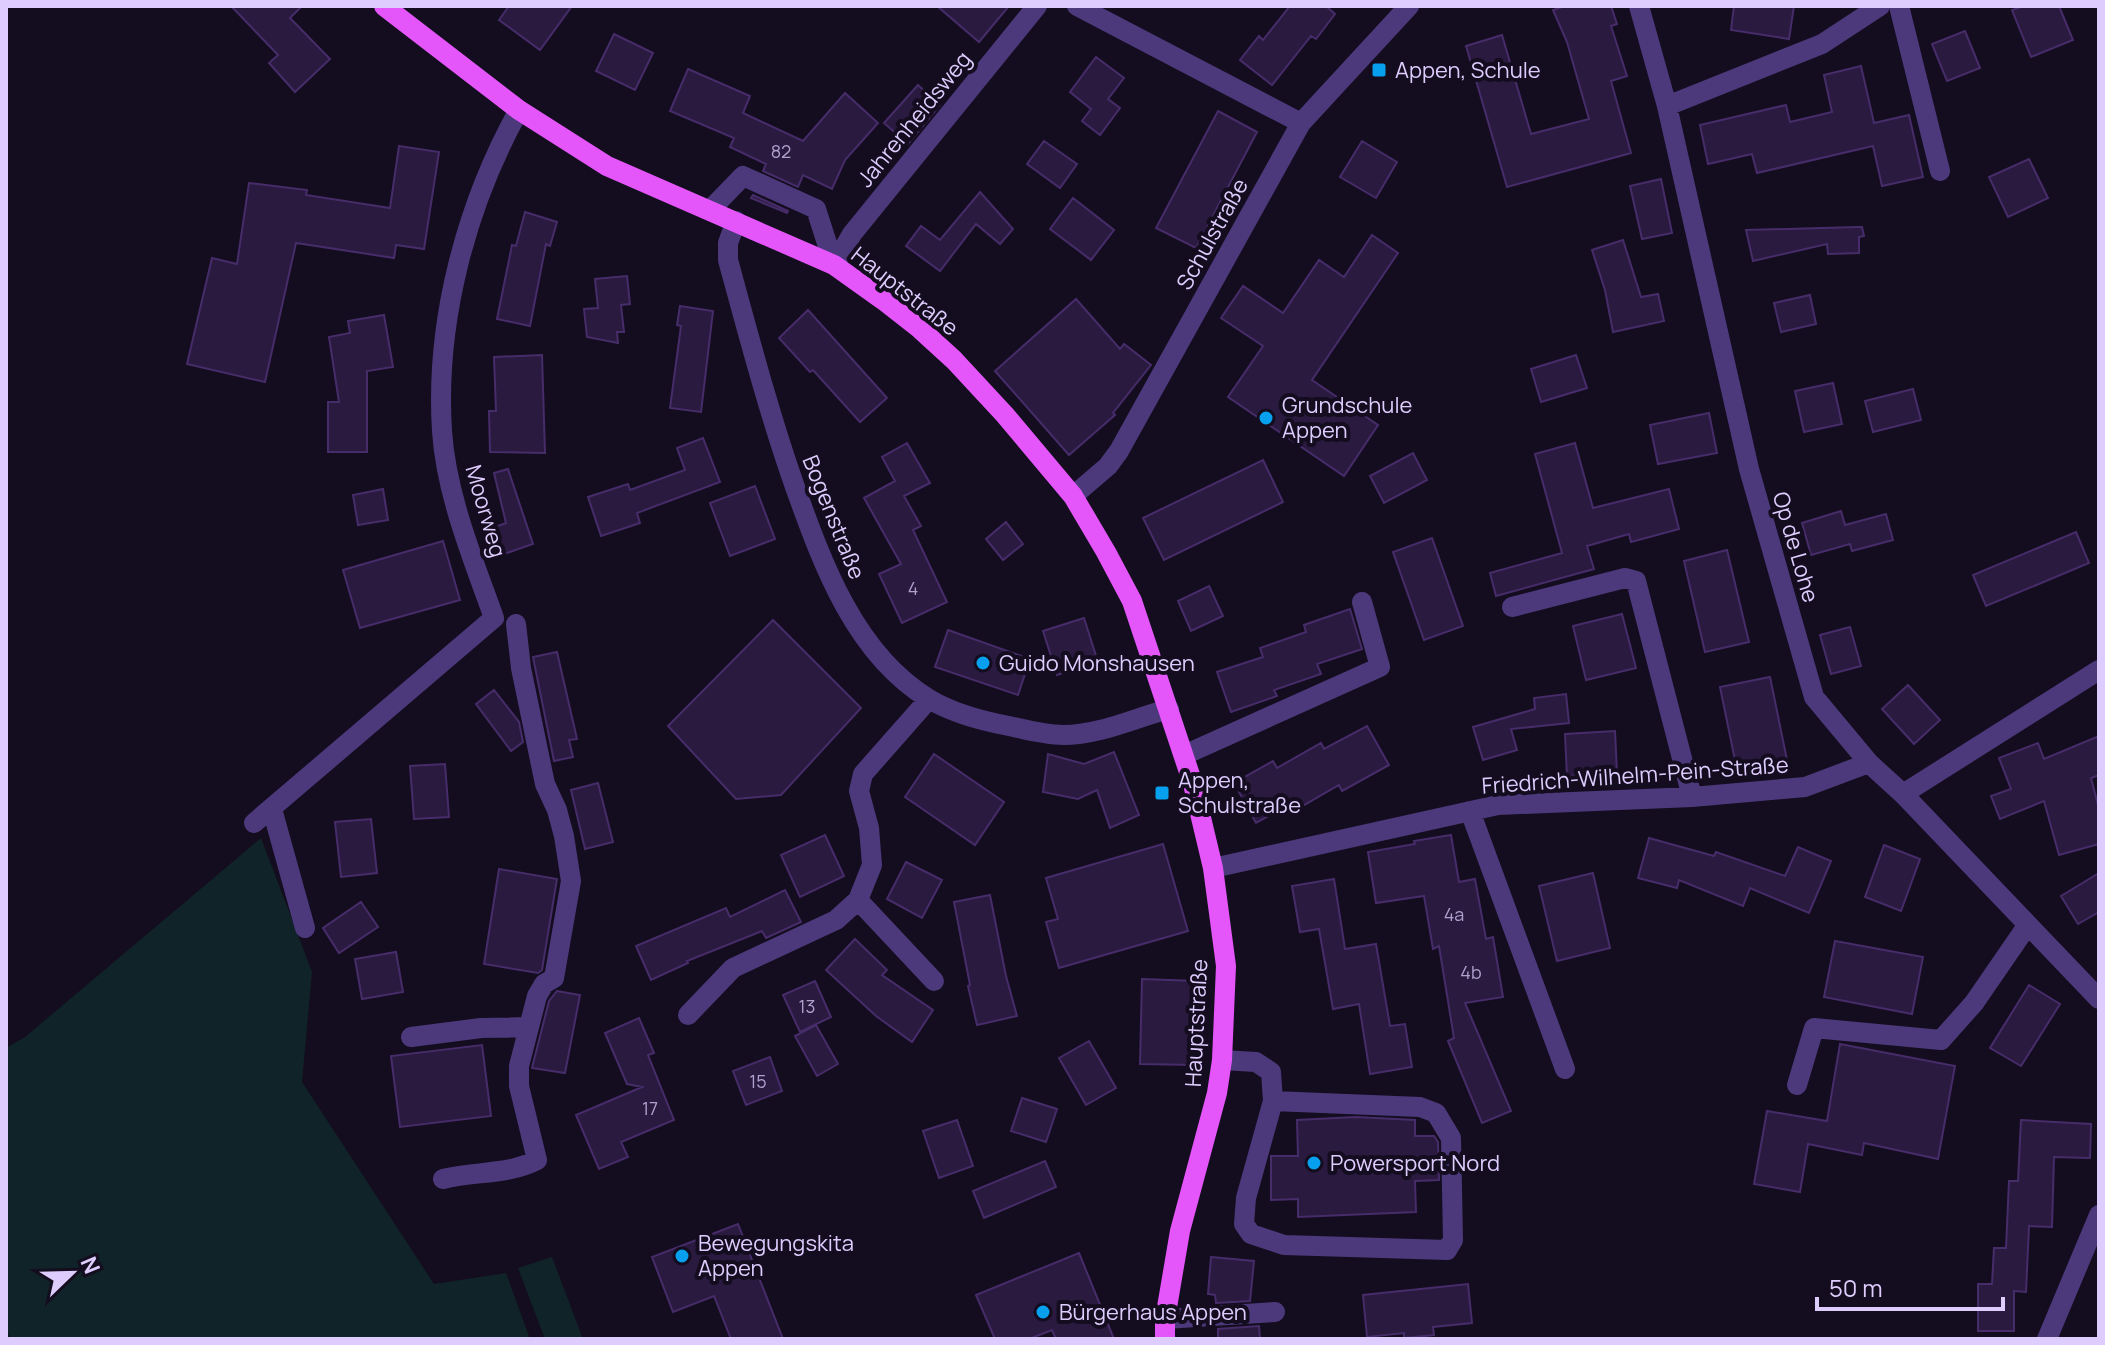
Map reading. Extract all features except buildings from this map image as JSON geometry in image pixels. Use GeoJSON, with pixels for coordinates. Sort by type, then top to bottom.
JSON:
{"type":"FeatureCollection","features":[{"type":"Feature","properties":{"kind":"main road","name":"Hauptstraße"},"geometry":{"type":"LineString","coordinates":[[384,6],[519,110],[607,166],[834,265],[920,329],[954,360],[1073,496],[1132,601],[1184,755],[1213,868],[1226,966],[1222,1060],[1217,1093],[1180,1231],[1165,1329]]}},
{"type":"Feature","properties":{"kind":"street","name":"Jahrenheidsweg"},"geometry":{"type":"LineString","coordinates":[[834,265],[852,234],[1037,6]]}},
{"type":"Feature","properties":{"kind":"street"},"geometry":{"type":"LineString","coordinates":[[1077,6],[1301,123]]}},
{"type":"Feature","properties":{"kind":"street","name":"Schulstraße"},"geometry":{"type":"LineString","coordinates":[[1073,496],[1108,466],[1119,451],[1301,123],[1409,6]]}},
{"type":"Feature","properties":{"kind":"street","name":"Op de Lohe"},"geometry":{"type":"LineString","coordinates":[[1639,6],[1667,106],[1749,469],[1814,697],[1869,763],[1903,794],[2099,999]]}},
{"type":"Feature","properties":{"kind":"street"},"geometry":{"type":"LineString","coordinates":[[1667,106],[1822,44],[1880,6]]}},
{"type":"Feature","properties":{"kind":"street"},"geometry":{"type":"LineString","coordinates":[[1899,6],[1940,171]]}},
{"type":"Feature","properties":{"kind":"street","name":"Moorweg"},"geometry":{"type":"LineString","coordinates":[[254,823],[494,618],[459,512],[449,471],[442,433],[443,355],[457,273],[472,221],[494,162],[519,110]]}},
{"type":"Feature","properties":{"kind":"street"},"geometry":{"type":"LineString","coordinates":[[710,210],[743,176],[816,209],[834,265]]}},
{"type":"Feature","properties":{"kind":"street","name":"Bogenstraße"},"geometry":{"type":"LineString","coordinates":[[736,221],[728,243],[728,260],[777,437],[825,568],[842,600],[874,647],[929,699],[966,716],[1044,734],[1065,735],[1115,727],[1169,709]]}},
{"type":"Feature","properties":{"kind":"street"},"geometry":{"type":"LineString","coordinates":[[1512,607],[1625,578],[1636,581],[1692,797]]}},
{"type":"Feature","properties":{"kind":"street"},"geometry":{"type":"LineString","coordinates":[[1184,755],[1380,667],[1362,602]]}},
{"type":"Feature","properties":{"kind":"street"},"geometry":{"type":"LineString","coordinates":[[443,1179],[514,1169],[537,1160],[519,1086],[519,1066],[537,996],[544,984],[554,978],[571,881],[564,836],[545,784],[521,668],[516,624]]}},
{"type":"Feature","properties":{"kind":"street"},"geometry":{"type":"LineString","coordinates":[[1903,794],[2099,670]]}},
{"type":"Feature","properties":{"kind":"street"},"geometry":{"type":"LineString","coordinates":[[688,1015],[733,968],[836,920],[858,900],[872,865],[869,828],[859,791],[863,774],[929,699]]}},
{"type":"Feature","properties":{"kind":"street","name":"Friedrich-Wilhelm-Pein-Straße"},"geometry":{"type":"LineString","coordinates":[[1213,868],[1498,805],[1692,797],[1805,787],[1869,763]]}},
{"type":"Feature","properties":{"kind":"street"},"geometry":{"type":"LineString","coordinates":[[272,809],[305,928]]}},
{"type":"Feature","properties":{"kind":"street"},"geometry":{"type":"LineString","coordinates":[[1470,811],[1565,1069]]}},
{"type":"Feature","properties":{"kind":"street"},"geometry":{"type":"LineString","coordinates":[[858,900],[934,981]]}},
{"type":"Feature","properties":{"kind":"street"},"geometry":{"type":"LineString","coordinates":[[1797,1085],[1814,1028],[1941,1040],[1974,1003],[2027,926]]}},
{"type":"Feature","properties":{"kind":"street"},"geometry":{"type":"LineString","coordinates":[[411,1037],[481,1028],[529,1027]]}},
{"type":"Feature","properties":{"kind":"street"},"geometry":{"type":"LineString","coordinates":[[1222,1060],[1256,1062],[1271,1072],[1273,1101],[1246,1198],[1244,1224],[1251,1234],[1284,1245],[1447,1250],[1453,1240],[1451,1138],[1436,1113],[1420,1107],[1273,1101]]}},
{"type":"Feature","properties":{"kind":"street"},"geometry":{"type":"LineString","coordinates":[[2047,1339],[2099,1215]]}},
{"type":"Feature","properties":{"kind":"street"},"geometry":{"type":"LineString","coordinates":[[1165,1329],[1275,1312]]}},
{"type":"Feature","properties":{"kind":"green space"},"geometry":{"type":"Polygon","coordinates":[[[261,838],[312,972],[302,1082],[434,1284],[506,1273],[530,1339],[10,1339],[6,1328],[6,1048],[25,1037],[261,838]]]}},
{"type":"Feature","properties":{"kind":"green space"},"geometry":{"type":"Polygon","coordinates":[[[552,1257],[583,1339],[545,1339],[518,1268],[552,1257]]]}},
{"type":"Feature","properties":{"kind":"place","name":"Appen, Schule"},"geometry":{"type":"Point","coordinates":[1379,70]}},
{"type":"Feature","properties":{"kind":"place","name":"Grundschule Appen"},"geometry":{"type":"Point","coordinates":[1266,418]}},
{"type":"Feature","properties":{"kind":"place","name":"Guido Monshausen"},"geometry":{"type":"Point","coordinates":[983,663]}},
{"type":"Feature","properties":{"kind":"place","name":"Appen, Schulstraße"},"geometry":{"type":"Point","coordinates":[1162,793]}},
{"type":"Feature","properties":{"kind":"place","name":"Powersport Nord"},"geometry":{"type":"Point","coordinates":[1314,1163]}},
{"type":"Feature","properties":{"kind":"place","name":"Bewegungskita Appen"},"geometry":{"type":"Point","coordinates":[682,1256]}},
{"type":"Feature","properties":{"kind":"place","name":"Bürgerhaus Appen"},"geometry":{"type":"Point","coordinates":[1043,1312]}}]}
